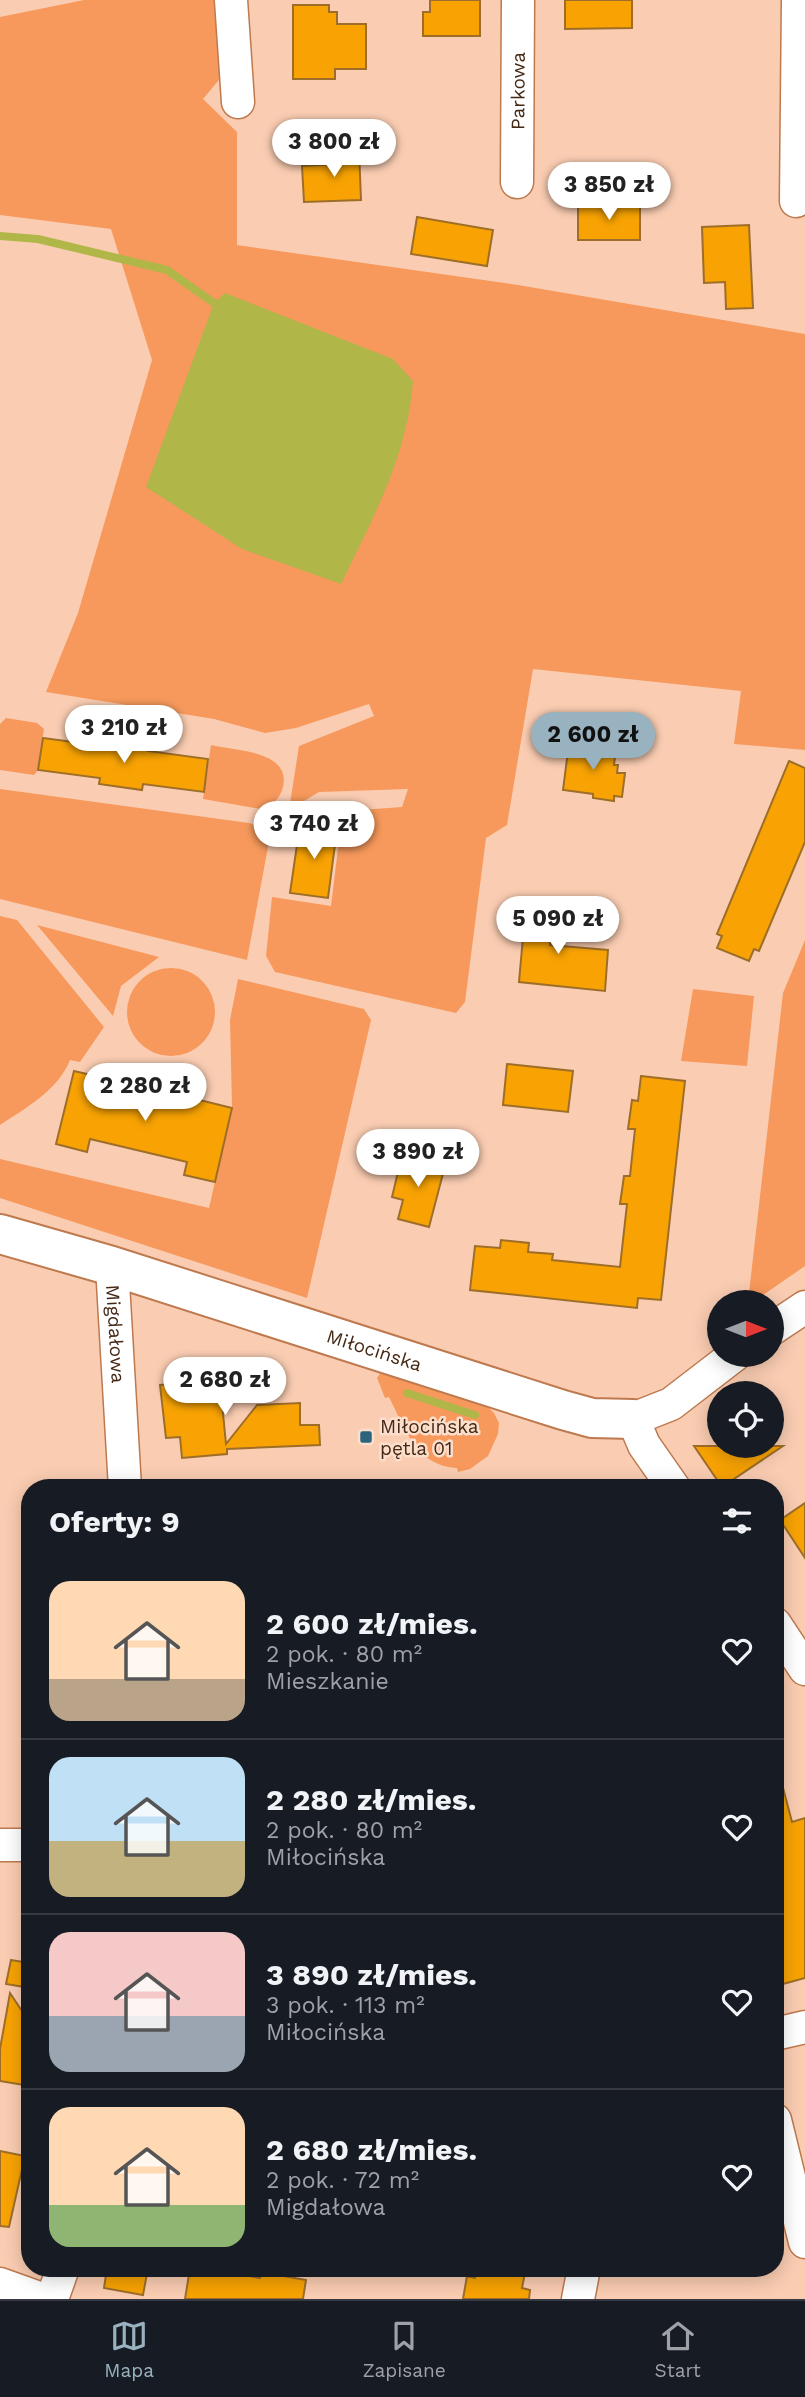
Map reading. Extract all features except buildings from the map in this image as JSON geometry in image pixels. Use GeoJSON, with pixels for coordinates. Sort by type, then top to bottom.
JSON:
{"type":"FeatureCollection","features":[{"type":"Feature","properties":{"kind":"street"},"geometry":{"type":"LineString","coordinates":[[231,0],[238,102]]}},
{"type":"Feature","properties":{"kind":"street","name":"Parkowa"},"geometry":{"type":"LineString","coordinates":[[517,182],[518,0]]}},
{"type":"Feature","properties":{"kind":"street"},"geometry":{"type":"LineString","coordinates":[[796,201],[798,0]]}},
{"type":"Feature","properties":{"kind":"street","name":"Miłocińska"},"geometry":{"type":"LineString","coordinates":[[0,1234],[112,1266],[592,1418],[633,1419],[671,1404],[719,1367]]}},
{"type":"Feature","properties":{"kind":"street","name":"Migdałowa"},"geometry":{"type":"LineString","coordinates":[[112,1266],[124,1479]]}},
{"type":"Feature","properties":{"kind":"street"},"geometry":{"type":"LineString","coordinates":[[784,1321],[805,1307]]}},
{"type":"Feature","properties":{"kind":"street"},"geometry":{"type":"LineString","coordinates":[[633,1419],[644,1445],[668,1479]]}},
{"type":"Feature","properties":{"kind":"street"},"geometry":{"type":"LineString","coordinates":[[784,1638],[805,1669]]}},
{"type":"Feature","properties":{"kind":"street"},"geometry":{"type":"LineString","coordinates":[[0,1845],[21,1844]]}},
{"type":"Feature","properties":{"kind":"street"},"geometry":{"type":"LineString","coordinates":[[784,2032],[805,2028]]}},
{"type":"Feature","properties":{"kind":"street"},"geometry":{"type":"LineString","coordinates":[[784,2157],[805,2242]]}},
{"type":"Feature","properties":{"kind":"street"},"geometry":{"type":"LineString","coordinates":[[52,2299],[60,2277]]}},
{"type":"Feature","properties":{"kind":"street"},"geometry":{"type":"LineString","coordinates":[[578,2299],[582,2277]]}},
{"type":"Feature","properties":{"kind":"street"},"geometry":{"type":"LineString","coordinates":[[0,2284],[42,2299]]}},
{"type":"Feature","properties":{"kind":"shaded area"},"geometry":{"type":"Polygon","coordinates":[[[84,0],[218,0],[223,75],[203,99],[237,132],[237,245],[518,285],[805,334],[805,750],[734,744],[741,691],[533,669],[507,825],[486,838],[465,1002],[456,1013],[275,972],[266,956],[272,897],[331,906],[341,824],[361,810],[402,807],[408,789],[319,792],[289,810],[299,746],[374,716],[369,704],[296,728],[265,733],[214,719],[46,692],[78,613],[152,360],[111,229],[0,215],[0,17],[84,0]]]}},
{"type":"Feature","properties":{"kind":"shaded area"},"geometry":{"type":"Polygon","coordinates":[[[225,293],[393,359],[413,381],[410,409],[396,461],[377,510],[341,584],[242,549],[146,487],[214,303],[225,293]]]}},
{"type":"Feature","properties":{"kind":"shaded area"},"geometry":{"type":"Polygon","coordinates":[[[6,718],[37,723],[44,729],[38,770],[34,775],[0,770],[0,724],[6,718]]]}},
{"type":"Feature","properties":{"kind":"shaded area"},"geometry":{"type":"Polygon","coordinates":[[[211,745],[247,751],[271,759],[279,766],[283,775],[283,787],[278,798],[261,809],[203,799],[211,745]]]}},
{"type":"Feature","properties":{"kind":"shaded area"},"geometry":{"type":"Polygon","coordinates":[[[0,789],[257,826],[265,834],[268,847],[247,960],[0,899],[0,789]]]}},
{"type":"Feature","properties":{"kind":"shaded area"},"geometry":{"type":"Polygon","coordinates":[[[0,916],[17,920],[104,1027],[80,1062],[70,1060],[65,1071],[49,1089],[0,1125],[0,916]]]}},
{"type":"Feature","properties":{"kind":"shaded area"},"geometry":{"type":"Polygon","coordinates":[[[37,925],[159,957],[121,986],[113,1016],[37,925]]]}},
{"type":"Feature","properties":{"kind":"shaded area"},"geometry":{"type":"Polygon","coordinates":[[[805,940],[805,1266],[770,1290],[749,1290],[783,993],[805,940]]]}},
{"type":"Feature","properties":{"kind":"shaded area"},"geometry":{"type":"Polygon","coordinates":[[[171,968],[196,975],[208,987],[215,1012],[208,1037],[196,1049],[171,1056],[146,1049],[134,1037],[127,1012],[134,987],[146,975],[171,968]]]}},
{"type":"Feature","properties":{"kind":"shaded area"},"geometry":{"type":"Polygon","coordinates":[[[238,979],[364,1009],[371,1020],[307,1298],[0,1198],[0,1159],[209,1208],[232,1107],[230,1020],[238,979]]]}},
{"type":"Feature","properties":{"kind":"shaded area"},"geometry":{"type":"Polygon","coordinates":[[[693,989],[754,996],[747,1066],[681,1061],[693,989]]]}},
{"type":"Feature","properties":{"kind":"shaded area"},"geometry":{"type":"Polygon","coordinates":[[[383,1369],[481,1400],[494,1413],[499,1423],[498,1434],[488,1456],[470,1469],[458,1472],[457,1468],[443,1466],[422,1453],[407,1433],[389,1397],[385,1398],[377,1378],[383,1369]]]}},
{"type":"Feature","properties":{"kind":"waterway"},"geometry":{"type":"LineString","coordinates":[[0,236],[38,239],[167,270],[214,303]]}},
{"type":"Feature","properties":{"kind":"waterway"},"geometry":{"type":"LineString","coordinates":[[407,1393],[475,1415]]}},
{"type":"Feature","properties":{"kind":"place","name":"Miłocińska pętla 01"},"geometry":{"type":"Point","coordinates":[366,1437]}}]}
